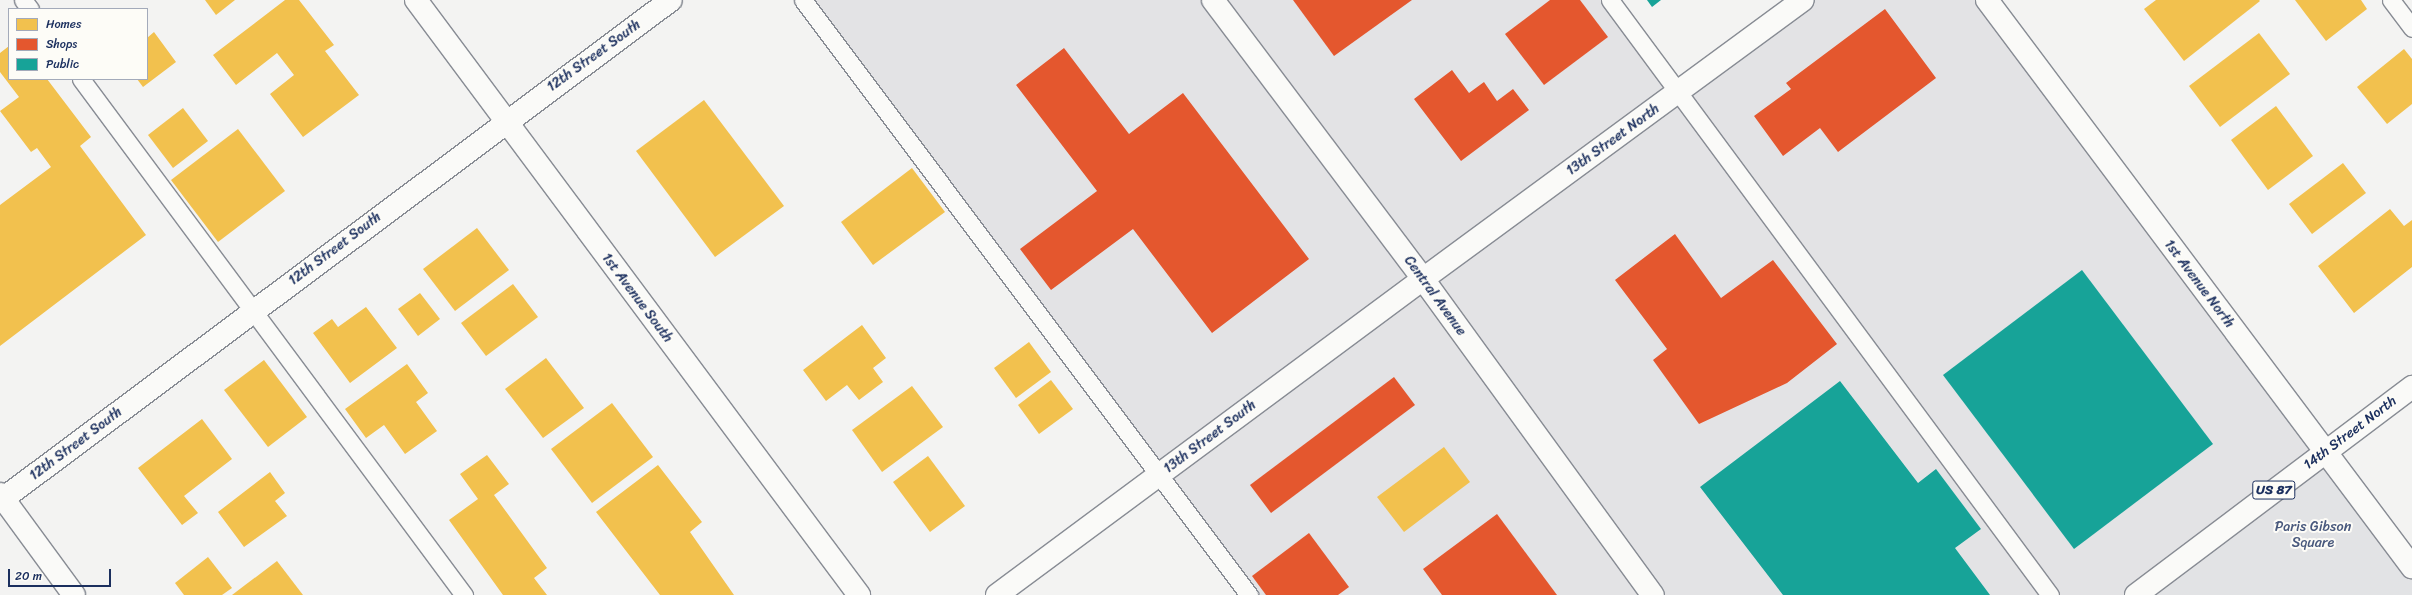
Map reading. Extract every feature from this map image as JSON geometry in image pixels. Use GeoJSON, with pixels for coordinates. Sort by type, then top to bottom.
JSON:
{"type":"FeatureCollection","features":[{"type":"Feature","properties":{"kind":"street","name":"1st Avenue South"},"geometry":{"type":"LineString","coordinates":[[416,0],[859,595]]}},
{"type":"Feature","properties":{"kind":"street","name":"12th Street South"},"geometry":{"type":"LineString","coordinates":[[1,498],[253,311],[505,121],[671,0]]}},
{"type":"Feature","properties":{"kind":"street","name":"Central Avenue"},"geometry":{"type":"LineString","coordinates":[[1213,0],[1423,280],[1652,595]]}},
{"type":"Feature","properties":{"kind":"street","name":"13th Street North"},"geometry":{"type":"LineString","coordinates":[[1423,280],[1803,0]]}},
{"type":"Feature","properties":{"kind":"street","name":"1st Avenue North"},"geometry":{"type":"LineString","coordinates":[[1987,0],[2412,567]]}},
{"type":"Feature","properties":{"kind":"street","name":"13th Street South"},"geometry":{"type":"LineString","coordinates":[[997,595],[1423,280]]}},
{"type":"Feature","properties":{"kind":"street","name":"14th Street North"},"geometry":{"type":"LineString","coordinates":[[2136,595],[2412,387]]}},
{"type":"Feature","properties":{"kind":"street"},"geometry":{"type":"LineString","coordinates":[[1,498],[74,595]]}},
{"type":"Feature","properties":{"kind":"lane"},"geometry":{"type":"LineString","coordinates":[[23,0],[29,8]]}},
{"type":"Feature","properties":{"kind":"lane"},"geometry":{"type":"LineString","coordinates":[[803,0],[1249,595]]}},
{"type":"Feature","properties":{"kind":"lane"},"geometry":{"type":"LineString","coordinates":[[1610,0],[2050,595]]}},
{"type":"Feature","properties":{"kind":"lane"},"geometry":{"type":"LineString","coordinates":[[2391,0],[2412,28]]}},
{"type":"Feature","properties":{"kind":"lane"},"geometry":{"type":"LineString","coordinates":[[82,80],[464,595]]}},
{"type":"Feature","properties":{"kind":"shaded area"},"geometry":{"type":"Polygon","coordinates":[[[804,0],[1610,0],[1678,92],[1803,0],[1987,0],[2325,452],[2131,595],[1249,595],[804,0]]]}},
{"type":"Feature","properties":{"kind":"green space","name":"Paris Gibson Square"},"geometry":{"type":"Polygon","coordinates":[[[2325,452],[2412,567],[2412,595],[2131,595],[2325,452]]]}},
{"type":"Feature","properties":{"kind":"building: Homes"},"geometry":{"type":"Polygon","coordinates":[[[205,0],[235,0],[216,15],[205,0]]]}},
{"type":"Feature","properties":{"kind":"building: Homes"},"geometry":{"type":"Polygon","coordinates":[[[285,0],[299,0],[334,45],[325,51],[359,95],[303,137],[270,94],[294,75],[277,53],[236,85],[213,55],[285,0]]]}},
{"type":"Feature","properties":{"kind":"building: Homes"},"geometry":{"type":"Polygon","coordinates":[[[2156,0],[2260,1],[2184,61],[2144,9],[2156,0]]]}},
{"type":"Feature","properties":{"kind":"building: Homes"},"geometry":{"type":"Polygon","coordinates":[[[2295,0],[2361,0],[2367,9],[2326,41],[2295,0]]]}},
{"type":"Feature","properties":{"kind":"building: Homes"},"geometry":{"type":"Polygon","coordinates":[[[154,32],[176,62],[143,87],[138,80],[148,80],[148,37],[154,32]]]}},
{"type":"Feature","properties":{"kind":"building: Homes"},"geometry":{"type":"Polygon","coordinates":[[[2259,33],[2290,74],[2220,127],[2189,86],[2259,33]]]}},
{"type":"Feature","properties":{"kind":"building: Homes"},"geometry":{"type":"Polygon","coordinates":[[[8,47],[8,80],[48,80],[91,137],[80,146],[146,235],[0,346],[0,205],[51,167],[37,148],[31,152],[0,111],[19,97],[0,72],[0,53],[8,47]]]}},
{"type":"Feature","properties":{"kind":"building: Homes"},"geometry":{"type":"Polygon","coordinates":[[[2404,49],[2412,59],[2412,104],[2387,124],[2357,87],[2404,49]]]}},
{"type":"Feature","properties":{"kind":"building: Homes"},"geometry":{"type":"Polygon","coordinates":[[[704,100],[784,206],[715,257],[636,151],[704,100]]]}},
{"type":"Feature","properties":{"kind":"building: Homes"},"geometry":{"type":"Polygon","coordinates":[[[2276,106],[2313,156],[2268,190],[2231,140],[2276,106]]]}},
{"type":"Feature","properties":{"kind":"building: Homes"},"geometry":{"type":"Polygon","coordinates":[[[183,108],[208,141],[173,168],[148,135],[183,108]]]}},
{"type":"Feature","properties":{"kind":"building: Homes"},"geometry":{"type":"Polygon","coordinates":[[[238,129],[285,191],[218,242],[171,180],[238,129]]]}},
{"type":"Feature","properties":{"kind":"building: Homes"},"geometry":{"type":"Polygon","coordinates":[[[2343,163],[2366,193],[2312,234],[2289,204],[2343,163]]]}},
{"type":"Feature","properties":{"kind":"building: Homes"},"geometry":{"type":"Polygon","coordinates":[[[912,168],[945,212],[873,265],[841,222],[912,168]]]}},
{"type":"Feature","properties":{"kind":"building: Homes"},"geometry":{"type":"Polygon","coordinates":[[[2390,209],[2404,226],[2412,220],[2412,267],[2354,313],[2318,266],[2390,209]]]}},
{"type":"Feature","properties":{"kind":"building: Homes"},"geometry":{"type":"Polygon","coordinates":[[[477,228],[509,270],[455,311],[423,269],[477,228]]]}},
{"type":"Feature","properties":{"kind":"building: Homes"},"geometry":{"type":"Polygon","coordinates":[[[513,284],[538,317],[486,356],[461,323],[513,284]]]}},
{"type":"Feature","properties":{"kind":"building: Homes"},"geometry":{"type":"Polygon","coordinates":[[[420,293],[440,319],[418,336],[398,309],[420,293]]]}},
{"type":"Feature","properties":{"kind":"building: Homes"},"geometry":{"type":"Polygon","coordinates":[[[366,307],[397,348],[350,383],[313,333],[332,319],[338,327],[366,307]]]}},
{"type":"Feature","properties":{"kind":"building: Homes"},"geometry":{"type":"Polygon","coordinates":[[[862,325],[886,358],[873,368],[883,382],[859,400],[847,385],[826,401],[803,370],[862,325]]]}},
{"type":"Feature","properties":{"kind":"building: Homes"},"geometry":{"type":"Polygon","coordinates":[[[1029,342],[1051,372],[1016,398],[994,368],[1029,342]]]}},
{"type":"Feature","properties":{"kind":"building: Homes"},"geometry":{"type":"Polygon","coordinates":[[[546,358],[584,408],[543,438],[505,389],[546,358]]]}},
{"type":"Feature","properties":{"kind":"building: Homes"},"geometry":{"type":"Polygon","coordinates":[[[264,360],[307,417],[268,447],[224,390],[264,360]]]}},
{"type":"Feature","properties":{"kind":"building: Homes"},"geometry":{"type":"Polygon","coordinates":[[[407,364],[428,393],[416,402],[437,431],[405,454],[384,425],[366,438],[345,409],[407,364]]]}},
{"type":"Feature","properties":{"kind":"building: Homes"},"geometry":{"type":"Polygon","coordinates":[[[1051,380],[1073,409],[1039,434],[1018,405],[1051,380]]]}},
{"type":"Feature","properties":{"kind":"building: Homes"},"geometry":{"type":"Polygon","coordinates":[[[912,386],[943,427],[882,472],[852,430],[912,386]]]}},
{"type":"Feature","properties":{"kind":"building: Homes"},"geometry":{"type":"Polygon","coordinates":[[[612,403],[653,457],[592,503],[551,449],[612,403]]]}},
{"type":"Feature","properties":{"kind":"building: Homes"},"geometry":{"type":"Polygon","coordinates":[[[202,419],[232,459],[184,496],[198,513],[182,525],[138,468],[202,419]]]}},
{"type":"Feature","properties":{"kind":"building: Homes"},"geometry":{"type":"Polygon","coordinates":[[[1444,447],[1470,482],[1404,532],[1377,497],[1444,447]]]}},
{"type":"Feature","properties":{"kind":"building: Homes"},"geometry":{"type":"Polygon","coordinates":[[[487,455],[509,484],[494,495],[547,568],[534,578],[547,595],[503,595],[449,520],[478,499],[460,474],[487,455]]]}},
{"type":"Feature","properties":{"kind":"building: Homes"},"geometry":{"type":"Polygon","coordinates":[[[928,456],[965,506],[930,532],[893,482],[928,456]]]}},
{"type":"Feature","properties":{"kind":"building: Homes"},"geometry":{"type":"Polygon","coordinates":[[[658,465],[702,522],[690,532],[734,595],[660,595],[596,512],[658,465]]]}},
{"type":"Feature","properties":{"kind":"building: Homes"},"geometry":{"type":"Polygon","coordinates":[[[270,472],[285,493],[275,501],[287,516],[244,547],[218,512],[270,472]]]}},
{"type":"Feature","properties":{"kind":"building: Homes"},"geometry":{"type":"Polygon","coordinates":[[[208,557],[232,588],[222,595],[184,595],[175,583],[208,557]]]}},
{"type":"Feature","properties":{"kind":"building: Homes"},"geometry":{"type":"Polygon","coordinates":[[[277,561],[303,595],[232,595],[277,561]]]}},
{"type":"Feature","properties":{"kind":"building: Shops"},"geometry":{"type":"Polygon","coordinates":[[[1293,0],[1412,0],[1334,56],[1293,0]]]}},
{"type":"Feature","properties":{"kind":"building: Shops"},"geometry":{"type":"Polygon","coordinates":[[[1550,0],[1580,0],[1608,37],[1544,85],[1505,34],[1550,0]]]}},
{"type":"Feature","properties":{"kind":"building: Shops"},"geometry":{"type":"Polygon","coordinates":[[[1885,9],[1936,78],[1838,152],[1820,128],[1783,156],[1754,116],[1791,89],[1786,83],[1885,9]]]}},
{"type":"Feature","properties":{"kind":"building: Shops"},"geometry":{"type":"Polygon","coordinates":[[[1064,48],[1129,134],[1183,93],[1309,259],[1212,333],[1133,229],[1051,290],[1020,249],[1097,191],[1016,85],[1064,48]]]}},
{"type":"Feature","properties":{"kind":"building: Shops"},"geometry":{"type":"Polygon","coordinates":[[[1452,70],[1469,93],[1484,82],[1497,101],[1513,89],[1529,110],[1461,161],[1414,99],[1452,70]]]}},
{"type":"Feature","properties":{"kind":"building: Shops"},"geometry":{"type":"Polygon","coordinates":[[[1675,234],[1721,298],[1773,260],[1837,344],[1787,383],[1699,424],[1653,360],[1667,349],[1615,280],[1675,234]]]}},
{"type":"Feature","properties":{"kind":"building: Shops"},"geometry":{"type":"Polygon","coordinates":[[[1394,377],[1415,405],[1271,513],[1250,485],[1394,377]]]}},
{"type":"Feature","properties":{"kind":"building: Shops"},"geometry":{"type":"Polygon","coordinates":[[[1497,514],[1557,595],[1442,595],[1423,569],[1497,514]]]}},
{"type":"Feature","properties":{"kind":"building: Shops"},"geometry":{"type":"Polygon","coordinates":[[[1309,533],[1349,587],[1338,595],[1266,595],[1252,576],[1309,533]]]}},
{"type":"Feature","properties":{"kind":"building: Public"},"geometry":{"type":"Polygon","coordinates":[[[1647,0],[1661,0],[1652,7],[1647,0]]]}},
{"type":"Feature","properties":{"kind":"building: Public"},"geometry":{"type":"Polygon","coordinates":[[[2082,270],[2213,444],[2074,549],[1943,375],[2082,270]]]}},
{"type":"Feature","properties":{"kind":"building: Public"},"geometry":{"type":"Polygon","coordinates":[[[1840,381],[1918,483],[1936,469],[1981,529],[1955,548],[1990,595],[1783,595],[1700,487],[1840,381]]]}}]}
